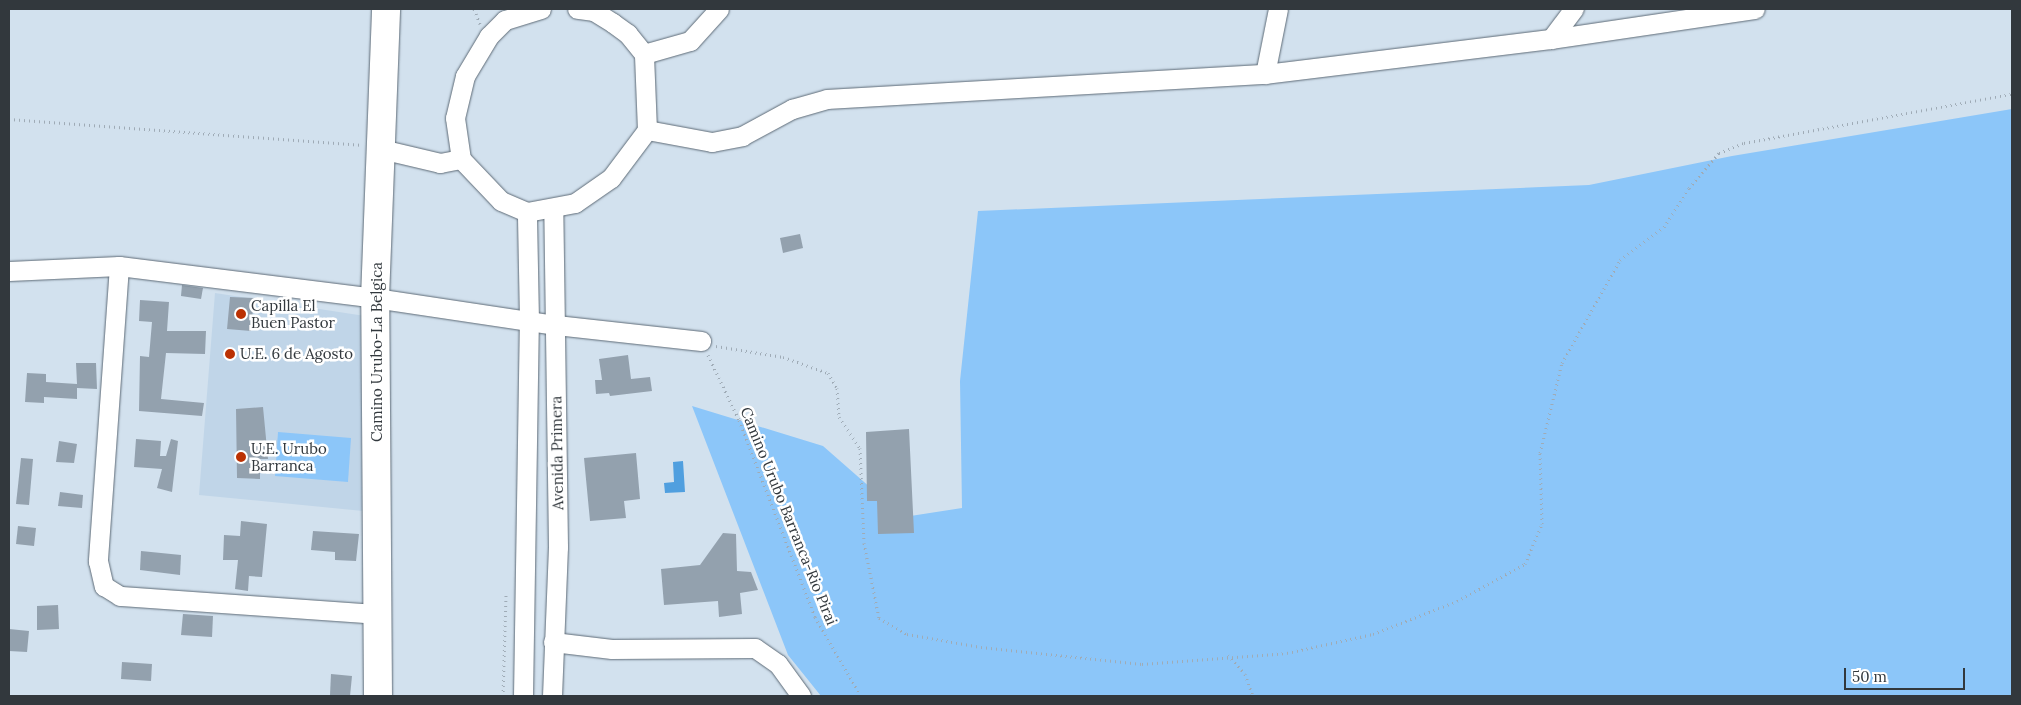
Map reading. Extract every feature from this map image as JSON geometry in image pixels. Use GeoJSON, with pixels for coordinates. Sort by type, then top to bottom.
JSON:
{"type":"FeatureCollection","features":[{"type":"Feature","properties":{"kind":"main road","name":"Camino Urubo-La Belgica"},"geometry":{"type":"LineString","coordinates":[[378,696],[380,614],[375,298],[370,147],[386,9]]}},
{"type":"Feature","properties":{"kind":"street"},"geometry":{"type":"LineString","coordinates":[[541,9],[506,20],[488,36],[465,76],[455,118],[461,160],[501,201],[527,212],[554,209],[575,203],[611,178],[647,130],[644,54],[628,34],[613,23],[594,11],[577,9]]}},
{"type":"Feature","properties":{"kind":"street"},"geometry":{"type":"LineString","coordinates":[[644,54],[690,41],[719,9]]}},
{"type":"Feature","properties":{"kind":"street"},"geometry":{"type":"LineString","coordinates":[[1265,74],[1278,9]]}},
{"type":"Feature","properties":{"kind":"street"},"geometry":{"type":"LineString","coordinates":[[1551,39],[1574,9]]}},
{"type":"Feature","properties":{"kind":"street"},"geometry":{"type":"LineString","coordinates":[[647,130],[712,142],[742,136],[792,110],[827,99],[1265,74],[1551,39],[1755,9]]}},
{"type":"Feature","properties":{"kind":"street"},"geometry":{"type":"LineString","coordinates":[[370,147],[440,163],[461,160]]}},
{"type":"Feature","properties":{"kind":"street","name":"Avenida Primera"},"geometry":{"type":"LineString","coordinates":[[552,696],[558,547],[554,209]]}},
{"type":"Feature","properties":{"kind":"street","name":"Avenida Primera"},"geometry":{"type":"LineString","coordinates":[[523,696],[529,321],[527,212]]}},
{"type":"Feature","properties":{"kind":"street"},"geometry":{"type":"LineString","coordinates":[[119,266],[98,561],[104,586],[120,596],[380,614]]}},
{"type":"Feature","properties":{"kind":"street"},"geometry":{"type":"LineString","coordinates":[[9,271],[119,266],[375,298],[556,325],[701,341]]}},
{"type":"Feature","properties":{"kind":"street"},"geometry":{"type":"LineString","coordinates":[[553,642],[650,650],[755,648],[778,664],[801,696]]}},
{"type":"Feature","properties":{"kind":"path"},"geometry":{"type":"LineString","coordinates":[[701,341],[728,350],[783,357],[828,373],[837,388],[839,417],[860,448],[864,543],[879,618],[907,634],[981,647],[1142,664],[1228,655],[1288,653],[1373,634],[1457,601],[1525,564],[1542,524],[1540,453],[1562,363],[1620,260],[1664,227],[1689,188],[1719,153],[1744,143],[2012,94]]}},
{"type":"Feature","properties":{"kind":"path"},"geometry":{"type":"LineString","coordinates":[[9,118],[370,147]]}},
{"type":"Feature","properties":{"kind":"path","name":"Camino Urubo Barranca-Rio Pirai"},"geometry":{"type":"LineString","coordinates":[[701,341],[739,420],[815,617],[861,696]]}},
{"type":"Feature","properties":{"kind":"path"},"geometry":{"type":"LineString","coordinates":[[1228,655],[1245,674],[1253,696]]}},
{"type":"Feature","properties":{"kind":"shaded area"},"geometry":{"type":"Polygon","coordinates":[[[2012,109],[2012,696],[821,696],[788,655],[692,406],[823,446],[904,517],[962,508],[960,381],[978,211],[1589,185],[1732,156],[2012,109]]]}},
{"type":"Feature","properties":{"kind":"shaded area"},"geometry":{"type":"Polygon","coordinates":[[[215,293],[365,316],[363,511],[199,495],[215,293]]]}},
{"type":"Feature","properties":{"kind":"shaded area"},"geometry":{"type":"Polygon","coordinates":[[[278,432],[351,438],[348,482],[275,476],[278,432]]]}},
{"type":"Feature","properties":{"kind":"shaded area"},"geometry":{"type":"Polygon","coordinates":[[[683,461],[685,492],[665,493],[664,483],[674,482],[673,462],[683,461]]]}},
{"type":"Feature","properties":{"kind":"building"},"geometry":{"type":"Polygon","coordinates":[[[800,234],[803,248],[783,253],[780,238],[800,234]]]}},
{"type":"Feature","properties":{"kind":"building"},"geometry":{"type":"Polygon","coordinates":[[[182,285],[203,288],[201,299],[181,296],[182,285]]]}},
{"type":"Feature","properties":{"kind":"building","name":"Capilla El Buen Pastor"},"geometry":{"type":"Polygon","coordinates":[[[230,297],[254,298],[251,331],[227,329],[230,297]]]}},
{"type":"Feature","properties":{"kind":"building"},"geometry":{"type":"Polygon","coordinates":[[[140,300],[169,302],[167,331],[206,331],[205,354],[166,353],[161,399],[204,403],[202,416],[139,411],[140,356],[149,357],[152,322],[139,321],[140,300]]]}},
{"type":"Feature","properties":{"kind":"building"},"geometry":{"type":"Polygon","coordinates":[[[628,355],[631,379],[650,377],[652,391],[610,396],[609,393],[596,394],[595,380],[602,380],[599,359],[628,355]]]}},
{"type":"Feature","properties":{"kind":"building"},"geometry":{"type":"Polygon","coordinates":[[[76,363],[96,363],[97,389],[77,388],[77,399],[44,397],[44,403],[25,402],[27,373],[46,374],[46,382],[77,384],[76,363]]]}},
{"type":"Feature","properties":{"kind":"building"},"geometry":{"type":"Polygon","coordinates":[[[263,407],[268,459],[260,459],[260,479],[237,478],[236,409],[263,407]]]}},
{"type":"Feature","properties":{"kind":"building"},"geometry":{"type":"Polygon","coordinates":[[[909,429],[914,533],[878,534],[877,501],[867,501],[866,432],[909,429]]]}},
{"type":"Feature","properties":{"kind":"building"},"geometry":{"type":"Polygon","coordinates":[[[136,439],[161,441],[160,456],[166,456],[171,439],[178,441],[172,492],[157,488],[162,469],[134,467],[136,439]]]}},
{"type":"Feature","properties":{"kind":"building"},"geometry":{"type":"Polygon","coordinates":[[[59,441],[77,444],[74,463],[56,462],[59,441]]]}},
{"type":"Feature","properties":{"kind":"building"},"geometry":{"type":"Polygon","coordinates":[[[636,453],[640,499],[624,501],[626,518],[590,521],[584,458],[636,453]]]}},
{"type":"Feature","properties":{"kind":"building"},"geometry":{"type":"Polygon","coordinates":[[[21,458],[33,459],[29,505],[16,504],[21,458]]]}},
{"type":"Feature","properties":{"kind":"building"},"geometry":{"type":"Polygon","coordinates":[[[60,492],[83,495],[82,508],[58,506],[60,492]]]}},
{"type":"Feature","properties":{"kind":"building"},"geometry":{"type":"Polygon","coordinates":[[[241,521],[267,524],[262,577],[249,576],[248,591],[235,589],[238,560],[223,560],[224,535],[240,536],[241,521]]]}},
{"type":"Feature","properties":{"kind":"building"},"geometry":{"type":"Polygon","coordinates":[[[18,526],[36,528],[34,546],[16,544],[18,526]]]}},
{"type":"Feature","properties":{"kind":"building"},"geometry":{"type":"Polygon","coordinates":[[[313,531],[359,534],[356,561],[335,560],[335,552],[311,550],[313,531]]]}},
{"type":"Feature","properties":{"kind":"building"},"geometry":{"type":"Polygon","coordinates":[[[723,533],[736,534],[737,571],[751,572],[758,590],[740,593],[742,614],[719,617],[718,601],[664,605],[661,569],[700,565],[723,533]]]}},
{"type":"Feature","properties":{"kind":"building"},"geometry":{"type":"Polygon","coordinates":[[[141,551],[181,555],[180,575],[140,570],[141,551]]]}},
{"type":"Feature","properties":{"kind":"building"},"geometry":{"type":"Polygon","coordinates":[[[58,605],[59,629],[37,630],[37,606],[58,605]]]}},
{"type":"Feature","properties":{"kind":"building"},"geometry":{"type":"Polygon","coordinates":[[[183,614],[213,616],[212,637],[181,635],[183,614]]]}},
{"type":"Feature","properties":{"kind":"building"},"geometry":{"type":"Polygon","coordinates":[[[9,629],[29,631],[27,652],[9,651],[9,629]]]}},
{"type":"Feature","properties":{"kind":"building"},"geometry":{"type":"Polygon","coordinates":[[[122,662],[152,664],[151,681],[121,679],[122,662]]]}},
{"type":"Feature","properties":{"kind":"building"},"geometry":{"type":"Polygon","coordinates":[[[331,674],[352,676],[350,696],[330,695],[331,674]]]}},
{"type":"Feature","properties":{"kind":"place","name":"Capilla El Buen Pastor"},"geometry":{"type":"Point","coordinates":[241,314]}},
{"type":"Feature","properties":{"kind":"place","name":"U.E. 6 de Agosto"},"geometry":{"type":"Point","coordinates":[230,354]}},
{"type":"Feature","properties":{"kind":"place","name":"U.E. Urubo Barranca"},"geometry":{"type":"Point","coordinates":[241,457]}}]}
